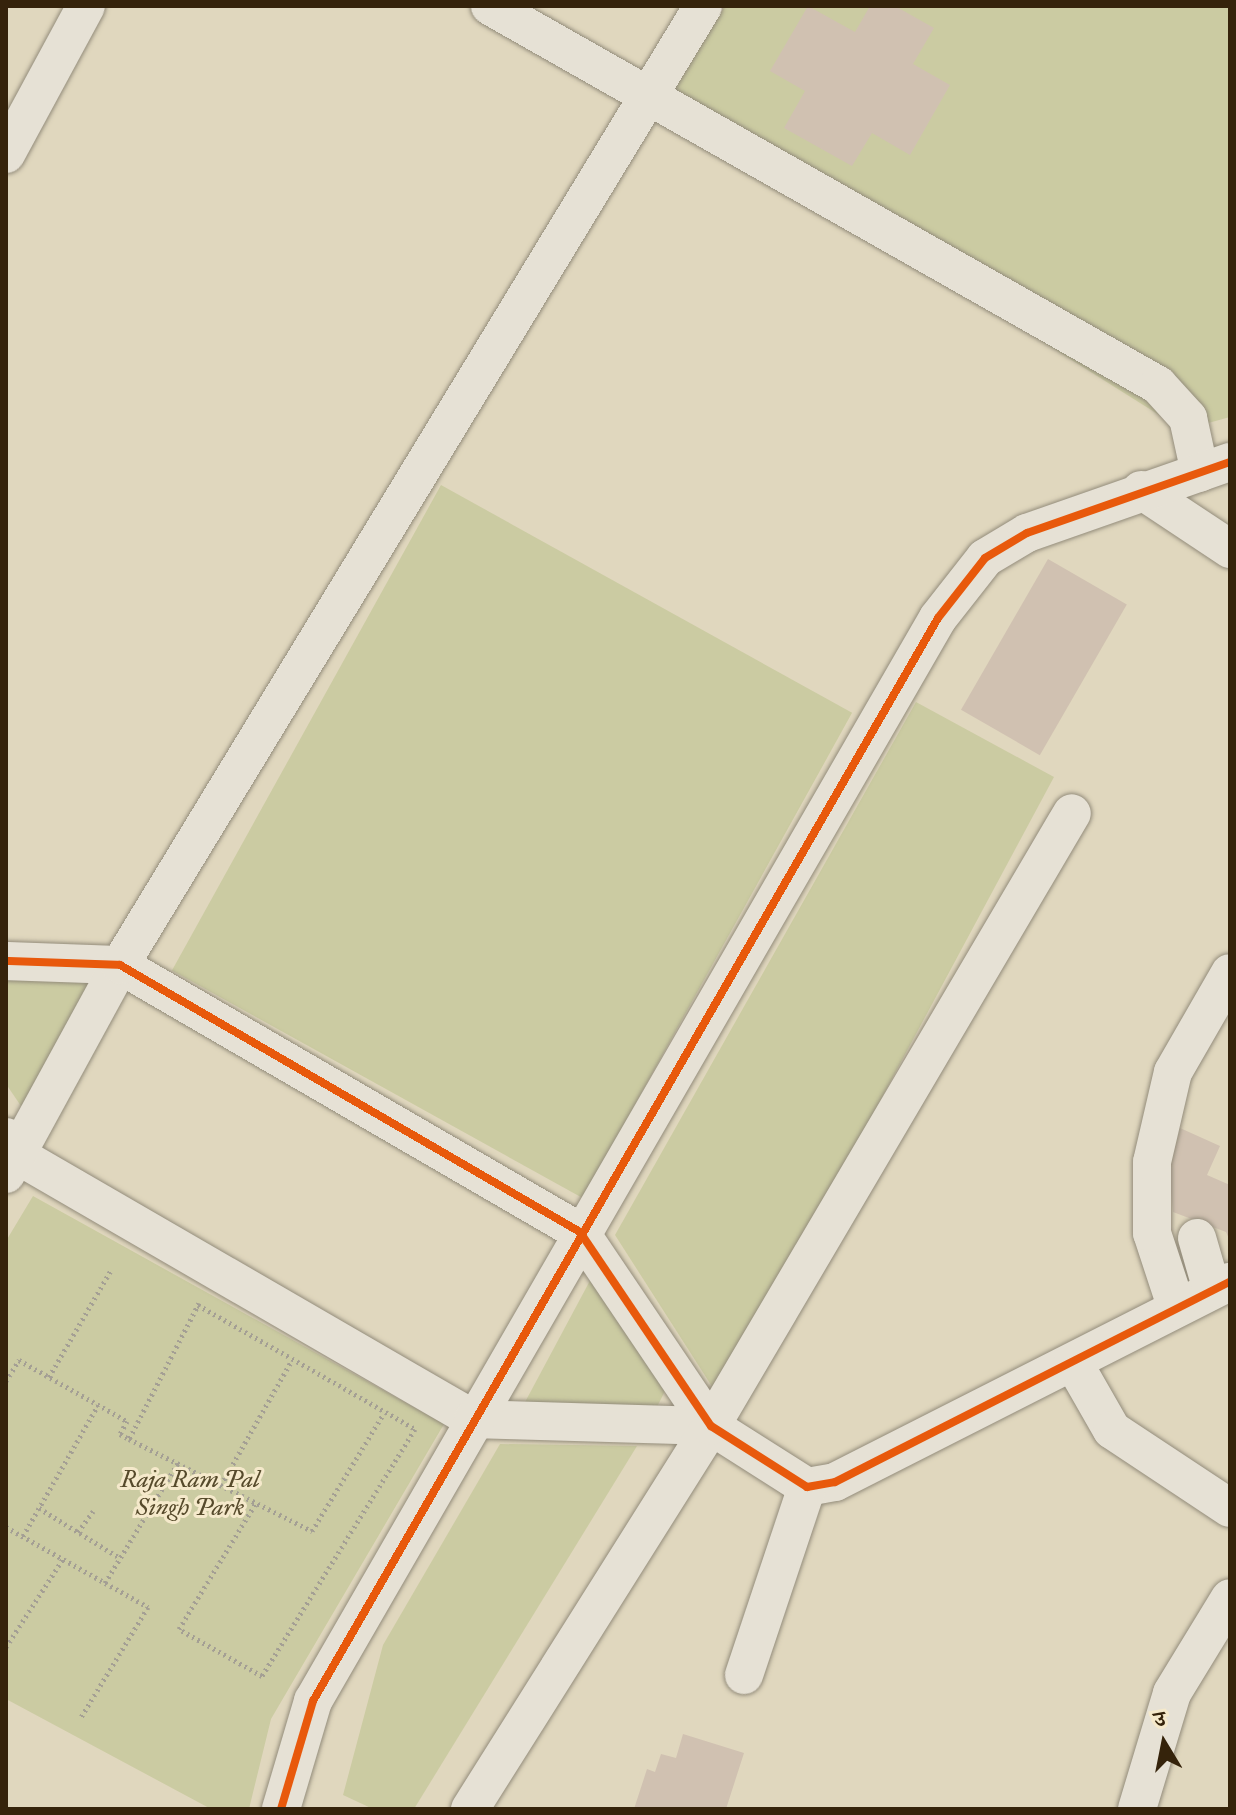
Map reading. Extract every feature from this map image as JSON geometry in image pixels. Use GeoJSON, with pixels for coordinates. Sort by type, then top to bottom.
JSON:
{"type":"FeatureCollection","features":[{"type":"Feature","properties":{"kind":"street"},"geometry":{"type":"LineString","coordinates":[[6,154],[86,6]]}},
{"type":"Feature","properties":{"kind":"street"},"geometry":{"type":"LineString","coordinates":[[284,1808],[313,1701],[580,1232],[938,618],[985,558],[1027,533],[1141,490],[1215,467],[1188,418],[1158,385],[646,100],[490,6]]}},
{"type":"Feature","properties":{"kind":"street"},"geometry":{"type":"LineString","coordinates":[[703,6],[120,965],[10,1156],[473,1419],[711,1426]]}},
{"type":"Feature","properties":{"kind":"street"},"geometry":{"type":"LineString","coordinates":[[1141,490],[1230,549]]}},
{"type":"Feature","properties":{"kind":"street"},"geometry":{"type":"LineString","coordinates":[[470,1809],[711,1426],[1072,813]]}},
{"type":"Feature","properties":{"kind":"street"},"geometry":{"type":"LineString","coordinates":[[6,961],[120,965],[580,1232],[711,1426],[807,1487],[835,1482],[1073,1362],[1176,1306],[1221,1286],[1197,1238]]}},
{"type":"Feature","properties":{"kind":"street"},"geometry":{"type":"LineString","coordinates":[[1176,1306],[1152,1233],[1152,1162],[1173,1072],[1230,973]]}},
{"type":"Feature","properties":{"kind":"street"},"geometry":{"type":"LineString","coordinates":[[1073,1362],[1112,1430],[1230,1508]]}},
{"type":"Feature","properties":{"kind":"street"},"geometry":{"type":"LineString","coordinates":[[744,1675],[807,1487]]}},
{"type":"Feature","properties":{"kind":"street"},"geometry":{"type":"LineString","coordinates":[[1137,1809],[1172,1693],[1230,1598]]}},
{"type":"Feature","properties":{"kind":"path"},"geometry":{"type":"LineString","coordinates":[[49,1377],[111,1270]]}},
{"type":"Feature","properties":{"kind":"path"},"geometry":{"type":"LineString","coordinates":[[129,1439],[205,1292]]}},
{"type":"Feature","properties":{"kind":"path"},"geometry":{"type":"LineString","coordinates":[[198,1305],[291,1362],[415,1429],[262,1676],[179,1629],[256,1503]]}},
{"type":"Feature","properties":{"kind":"path"},"geometry":{"type":"LineString","coordinates":[[6,1381],[19,1360],[127,1421],[120,1434],[312,1531],[384,1413]]}},
{"type":"Feature","properties":{"kind":"path"},"geometry":{"type":"LineString","coordinates":[[221,1485],[291,1362]]}},
{"type":"Feature","properties":{"kind":"path"},"geometry":{"type":"LineString","coordinates":[[23,1536],[98,1405]]}},
{"type":"Feature","properties":{"kind":"path"},"geometry":{"type":"LineString","coordinates":[[105,1583],[178,1463]]}},
{"type":"Feature","properties":{"kind":"path"},"geometry":{"type":"LineString","coordinates":[[39,1508],[120,1558]]}},
{"type":"Feature","properties":{"kind":"path"},"geometry":{"type":"LineString","coordinates":[[78,1532],[93,1511]]}},
{"type":"Feature","properties":{"kind":"path"},"geometry":{"type":"LineString","coordinates":[[6,1527],[148,1607],[81,1717]]}},
{"type":"Feature","properties":{"kind":"path"},"geometry":{"type":"LineString","coordinates":[[6,1647],[63,1559]]}},
{"type":"Feature","properties":{"kind":"green space"},"geometry":{"type":"Polygon","coordinates":[[[725,6],[1230,6],[1230,417],[1183,430],[664,104],[725,6]]]}},
{"type":"Feature","properties":{"kind":"green space"},"geometry":{"type":"Polygon","coordinates":[[[441,485],[852,713],[583,1198],[172,970],[441,485]]]}},
{"type":"Feature","properties":{"kind":"green space"},"geometry":{"type":"Polygon","coordinates":[[[916,702],[1054,777],[720,1399],[615,1235],[916,702]]]}},
{"type":"Feature","properties":{"kind":"green space"},"geometry":{"type":"Polygon","coordinates":[[[6,977],[89,983],[23,1109],[6,1084],[6,977]]]}},
{"type":"Feature","properties":{"kind":"green space","name":"Raja Ram Pal Singh Park"},"geometry":{"type":"Polygon","coordinates":[[[33,1196],[444,1424],[271,1719],[249,1809],[211,1809],[6,1699],[6,1241],[33,1196]]]}},
{"type":"Feature","properties":{"kind":"green space"},"geometry":{"type":"Polygon","coordinates":[[[593,1275],[669,1383],[654,1413],[524,1404],[593,1275]]]}},
{"type":"Feature","properties":{"kind":"green space"},"geometry":{"type":"Polygon","coordinates":[[[500,1444],[637,1446],[414,1809],[373,1809],[343,1795],[383,1645],[500,1444]]]}},
{"type":"Feature","properties":{"kind":"building"},"geometry":{"type":"Polygon","coordinates":[[[808,6],[855,32],[870,6],[895,6],[934,28],[913,64],[950,85],[910,155],[872,133],[852,166],[784,128],[805,91],[770,71],[808,6]]]}},
{"type":"Feature","properties":{"kind":"building"},"geometry":{"type":"Polygon","coordinates":[[[1048,559],[1127,604],[1040,755],[961,710],[1048,559]]]}},
{"type":"Feature","properties":{"kind":"building"},"geometry":{"type":"Polygon","coordinates":[[[1180,1128],[1220,1146],[1207,1175],[1230,1185],[1230,1241],[1226,1232],[1173,1212],[1169,1171],[1180,1128]]]}},
{"type":"Feature","properties":{"kind":"building"},"geometry":{"type":"Polygon","coordinates":[[[683,1734],[744,1753],[726,1809],[634,1809],[647,1769],[655,1772],[661,1754],[676,1758],[683,1734]]]}},
{"type":"Feature","properties":{"kind":"cycle path"},"geometry":{"type":"LineString","coordinates":[[281,1809],[313,1701],[938,618],[985,558],[1027,533],[1230,462]]}},
{"type":"Feature","properties":{"kind":"cycle path"},"geometry":{"type":"LineString","coordinates":[[6,961],[120,965],[580,1232],[711,1426],[807,1487],[835,1482],[1230,1282]]}}]}
